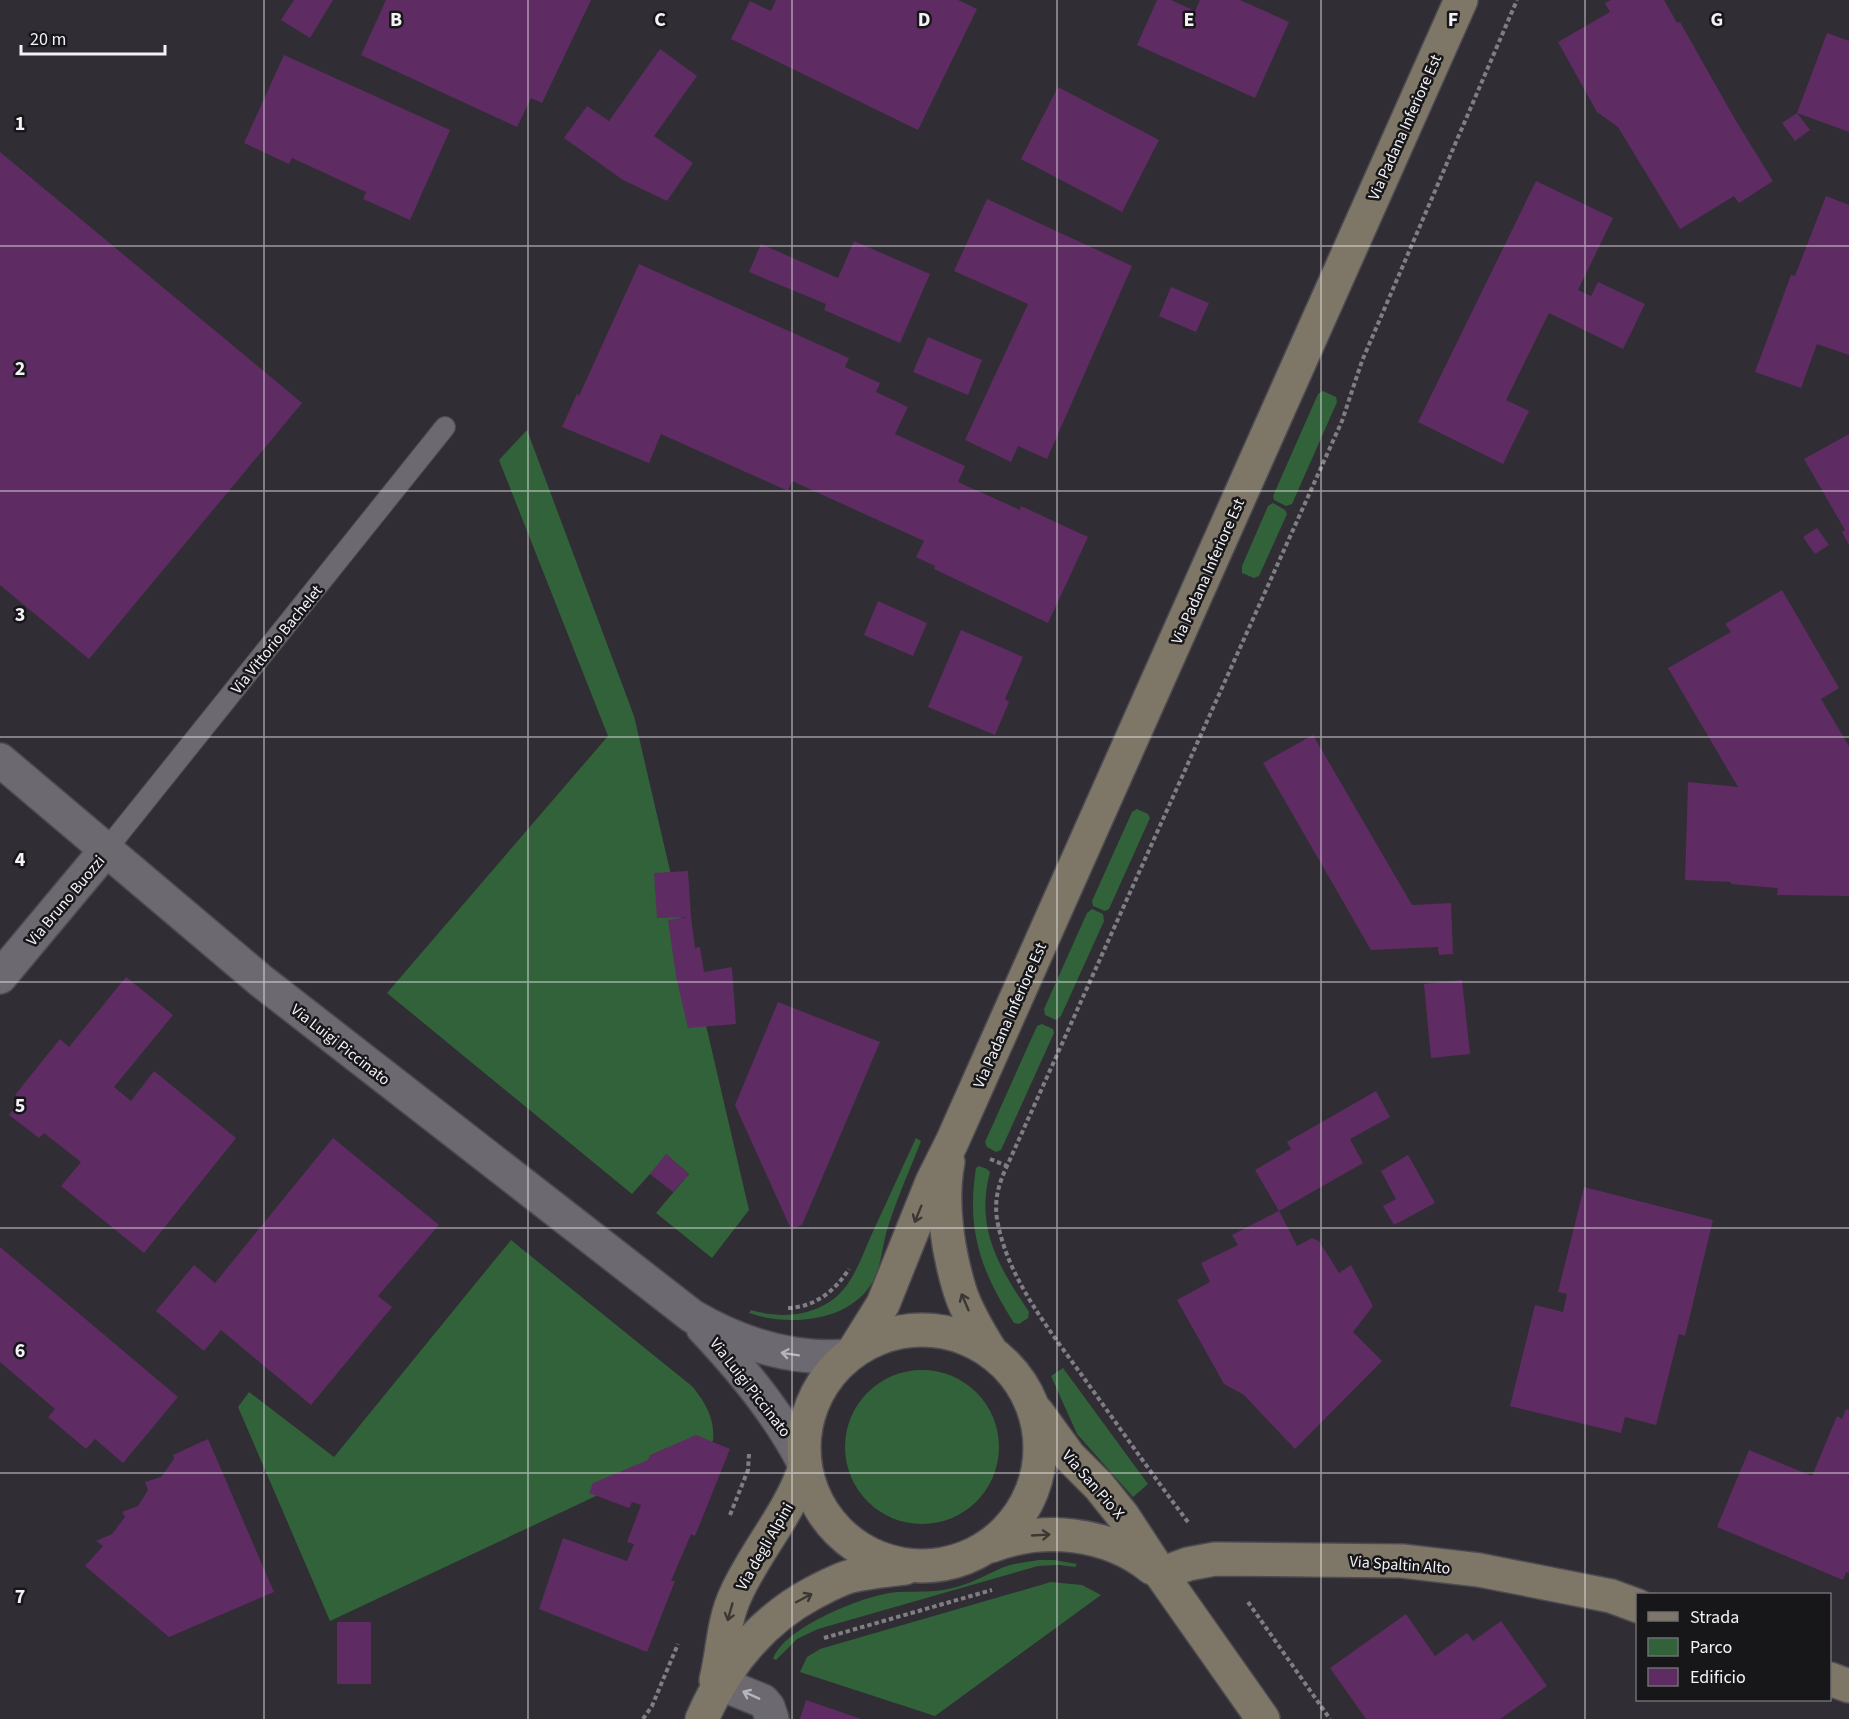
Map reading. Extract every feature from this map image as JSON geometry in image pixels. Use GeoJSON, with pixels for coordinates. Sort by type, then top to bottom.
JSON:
{"type":"FeatureCollection","features":[{"type":"Feature","properties":{"kind":"street","name":"Via Padana Inferiore Est"},"geometry":{"type":"LineString","coordinates":[[850,1354],[883,1304],[932,1182],[952,1142],[1461,0]]}},
{"type":"Feature","properties":{"kind":"street","name":"Via Luigi Piccinato"},"geometry":{"type":"LineString","coordinates":[[0,760],[260,980],[692,1316],[714,1339],[768,1406],[794,1444],[804,1465]]}},
{"type":"Feature","properties":{"kind":"street","name":"Via Bruno Buozzi"},"geometry":{"type":"LineString","coordinates":[[0,977],[106,850]]}},
{"type":"Feature","properties":{"kind":"street","name":"Via Padana Inferiore Est"},"geometry":{"type":"LineString","coordinates":[[952,1142],[947,1170],[946,1204],[949,1244],[960,1292],[975,1327],[992,1353]]}},
{"type":"Feature","properties":{"kind":"street","name":"Via Luigi Piccinato"},"geometry":{"type":"LineString","coordinates":[[692,1316],[728,1335],[776,1352],[806,1356],[850,1354]]}},
{"type":"Feature","properties":{"kind":"street"},"geometry":{"type":"LineString","coordinates":[[772,1719],[763,1701],[711,1699],[738,1656],[754,1638],[795,1602],[849,1577],[945,1564],[985,1548],[1014,1522],[1033,1486],[1040,1448],[1038,1428],[1026,1393],[1005,1364],[992,1353],[970,1340],[947,1332],[923,1330],[898,1332],[874,1340],[850,1354],[833,1369],[812,1403],[806,1422],[804,1465],[811,1490],[822,1512],[855,1546],[876,1557],[899,1564],[923,1566]]}},
{"type":"Feature","properties":{"kind":"street","name":"Via San Pio X"},"geometry":{"type":"LineString","coordinates":[[1026,1393],[1047,1428],[1069,1456],[1099,1486],[1123,1516],[1263,1719]]}},
{"type":"Feature","properties":{"kind":"street","name":"Via degli Alpini"},"geometry":{"type":"LineString","coordinates":[[711,1699],[728,1617],[735,1596],[757,1553],[798,1487],[804,1465]]}},
{"type":"Feature","properties":{"kind":"street","name":"Via San Pio X"},"geometry":{"type":"LineString","coordinates":[[985,1548],[1006,1540],[1032,1535],[1075,1536],[1101,1541],[1122,1549],[1161,1574]]}},
{"type":"Feature","properties":{"kind":"street","name":"Via Spaltin Alto"},"geometry":{"type":"LineString","coordinates":[[1161,1574],[1188,1564],[1215,1559],[1402,1562],[1479,1570],[1611,1596],[1636,1605]]}},
{"type":"Feature","properties":{"kind":"street"},"geometry":{"type":"LineString","coordinates":[[1831,1679],[1849,1686]]}},
{"type":"Feature","properties":{"kind":"lane","name":"Via Vittorio Bachelet"},"geometry":{"type":"LineString","coordinates":[[106,850],[445,427]]}},
{"type":"Feature","properties":{"kind":"path"},"geometry":{"type":"LineString","coordinates":[[1171,1500],[1044,1320],[1011,1262],[1000,1233],[996,1203],[997,1192],[1006,1166],[1342,421],[1362,361],[1517,0]]}},
{"type":"Feature","properties":{"kind":"path"},"geometry":{"type":"LineString","coordinates":[[982,1155],[1006,1166]]}},
{"type":"Feature","properties":{"kind":"path"},"geometry":{"type":"LineString","coordinates":[[782,1308],[803,1306],[823,1297],[838,1285],[853,1260]]}},
{"type":"Feature","properties":{"kind":"path"},"geometry":{"type":"LineString","coordinates":[[727,1523],[748,1470],[749,1453],[745,1444]]}},
{"type":"Feature","properties":{"kind":"path"},"geometry":{"type":"LineString","coordinates":[[819,1640],[998,1588]]}},
{"type":"Feature","properties":{"kind":"path"},"geometry":{"type":"LineString","coordinates":[[1255,1612],[1330,1719]]}},
{"type":"Feature","properties":{"kind":"path"},"geometry":{"type":"LineString","coordinates":[[643,1719],[652,1706],[679,1640]]}},
{"type":"Feature","properties":{"kind":"green space"},"geometry":{"type":"Polygon","coordinates":[[[1323,391],[1336,397],[1337,402],[1292,504],[1286,506],[1274,500],[1273,496],[1318,394],[1323,391]]]}},
{"type":"Feature","properties":{"kind":"green space"},"geometry":{"type":"Polygon","coordinates":[[[527,430],[634,716],[749,1210],[712,1258],[656,1213],[689,1174],[667,1155],[632,1194],[387,993],[608,736],[499,460],[527,430]]]}},
{"type":"Feature","properties":{"kind":"green space"},"geometry":{"type":"Polygon","coordinates":[[[1273,503],[1285,510],[1287,514],[1259,576],[1254,578],[1242,573],[1242,566],[1268,506],[1273,503]]]}},
{"type":"Feature","properties":{"kind":"green space"},"geometry":{"type":"Polygon","coordinates":[[[1137,809],[1148,814],[1150,818],[1109,909],[1105,911],[1093,906],[1092,901],[1132,812],[1137,809]]]}},
{"type":"Feature","properties":{"kind":"green space"},"geometry":{"type":"Polygon","coordinates":[[[1092,909],[1103,914],[1104,921],[1061,1016],[1056,1020],[1045,1015],[1044,1009],[1087,913],[1092,909]]]}},
{"type":"Feature","properties":{"kind":"green space"},"geometry":{"type":"Polygon","coordinates":[[[1042,1024],[1053,1029],[1054,1033],[1001,1150],[996,1152],[987,1147],[985,1142],[1037,1026],[1042,1024]]]}},
{"type":"Feature","properties":{"kind":"green space"},"geometry":{"type":"Polygon","coordinates":[[[916,1138],[921,1141],[892,1216],[878,1268],[873,1281],[863,1295],[835,1313],[818,1318],[782,1320],[749,1313],[751,1310],[777,1315],[803,1313],[827,1303],[838,1295],[855,1271],[916,1138]]]}},
{"type":"Feature","properties":{"kind":"green space"},"geometry":{"type":"Polygon","coordinates":[[[979,1166],[990,1172],[986,1193],[986,1212],[993,1247],[1008,1279],[1029,1312],[1028,1318],[1019,1324],[1014,1323],[1002,1304],[979,1250],[975,1231],[973,1191],[976,1168],[979,1166]]]}},
{"type":"Feature","properties":{"kind":"green space"},"geometry":{"type":"Polygon","coordinates":[[[511,1240],[693,1387],[709,1412],[713,1426],[713,1441],[330,1621],[238,1407],[249,1392],[334,1457],[511,1240]]]}},
{"type":"Feature","properties":{"kind":"green space"},"geometry":{"type":"Polygon","coordinates":[[[1063,1368],[1148,1484],[1133,1497],[1077,1434],[1051,1376],[1063,1368]]]}},
{"type":"Feature","properties":{"kind":"green space"},"geometry":{"type":"Polygon","coordinates":[[[922,1370],[951,1376],[965,1383],[976,1393],[986,1404],[993,1418],[999,1447],[993,1476],[986,1490],[976,1501],[965,1511],[951,1518],[922,1524],[893,1518],[879,1511],[868,1501],[858,1490],[851,1476],[845,1447],[851,1418],[858,1404],[868,1393],[879,1383],[893,1376],[922,1370]]]}},
{"type":"Feature","properties":{"kind":"green space"},"geometry":{"type":"Polygon","coordinates":[[[1039,1560],[1077,1564],[1075,1567],[1038,1566],[818,1629],[797,1639],[776,1660],[773,1659],[780,1647],[793,1635],[809,1624],[847,1606],[884,1594],[936,1591],[956,1587],[1008,1566],[1039,1560]]]}},
{"type":"Feature","properties":{"kind":"green space"},"geometry":{"type":"Polygon","coordinates":[[[1051,1582],[1082,1585],[1101,1595],[935,1716],[800,1672],[807,1657],[820,1649],[1051,1582]]]}},
{"type":"Feature","properties":{"kind":"building"},"geometry":{"type":"Polygon","coordinates":[[[294,0],[333,0],[310,38],[281,20],[294,0]]]}},
{"type":"Feature","properties":{"kind":"building"},"geometry":{"type":"Polygon","coordinates":[[[386,0],[591,0],[542,103],[531,98],[517,127],[361,55],[386,0]]]}},
{"type":"Feature","properties":{"kind":"building"},"geometry":{"type":"Polygon","coordinates":[[[776,0],[958,0],[977,9],[918,130],[731,39],[750,1],[771,11],[776,0]]]}},
{"type":"Feature","properties":{"kind":"building"},"geometry":{"type":"Polygon","coordinates":[[[1157,0],[1171,0],[1195,11],[1200,0],[1240,0],[1289,22],[1255,98],[1137,45],[1157,0]]]}},
{"type":"Feature","properties":{"kind":"building"},"geometry":{"type":"Polygon","coordinates":[[[1611,0],[1664,0],[1677,23],[1680,22],[1773,181],[1739,203],[1734,196],[1680,229],[1618,127],[1597,112],[1558,42],[1610,12],[1605,3],[1611,0]]]}},
{"type":"Feature","properties":{"kind":"building"},"geometry":{"type":"Polygon","coordinates":[[[1827,33],[1849,41],[1849,132],[1797,113],[1827,33]]]}},
{"type":"Feature","properties":{"kind":"building"},"geometry":{"type":"Polygon","coordinates":[[[660,49],[697,76],[654,136],[693,163],[667,201],[623,180],[564,138],[587,106],[609,121],[660,49]]]}},
{"type":"Feature","properties":{"kind":"building"},"geometry":{"type":"Polygon","coordinates":[[[284,55],[450,130],[410,220],[363,199],[366,192],[292,158],[289,164],[244,143],[284,55]]]}},
{"type":"Feature","properties":{"kind":"building"},"geometry":{"type":"Polygon","coordinates":[[[1058,87],[1159,140],[1122,212],[1021,159],[1058,87]]]}},
{"type":"Feature","properties":{"kind":"building"},"geometry":{"type":"Polygon","coordinates":[[[1797,113],[1810,130],[1795,141],[1782,123],[1797,113]]]}},
{"type":"Feature","properties":{"kind":"building"},"geometry":{"type":"Polygon","coordinates":[[[0,152],[302,403],[89,659],[0,585],[0,152]]]}},
{"type":"Feature","properties":{"kind":"building"},"geometry":{"type":"Polygon","coordinates":[[[1536,181],[1613,218],[1578,290],[1591,296],[1598,282],[1645,304],[1623,349],[1549,313],[1506,400],[1529,411],[1503,464],[1418,422],[1536,181]]]}},
{"type":"Feature","properties":{"kind":"building"},"geometry":{"type":"Polygon","coordinates":[[[1826,196],[1849,205],[1849,355],[1817,344],[1801,388],[1755,372],[1791,275],[1795,276],[1826,196]]]}},
{"type":"Feature","properties":{"kind":"building"},"geometry":{"type":"Polygon","coordinates":[[[987,199],[1132,266],[1047,459],[1018,446],[1011,462],[965,440],[1028,304],[954,271],[987,199]]]}},
{"type":"Feature","properties":{"kind":"building"},"geometry":{"type":"Polygon","coordinates":[[[854,241],[930,274],[900,343],[824,310],[826,304],[749,272],[761,244],[838,278],[854,241]]]}},
{"type":"Feature","properties":{"kind":"building"},"geometry":{"type":"Polygon","coordinates":[[[639,264],[849,358],[845,367],[880,383],[876,392],[908,407],[895,434],[965,466],[958,482],[1020,510],[1021,506],[1088,537],[1048,623],[934,569],[935,566],[916,557],[924,541],[792,481],[788,491],[661,434],[649,463],[562,427],[577,394],[579,396],[639,264]]]}},
{"type":"Feature","properties":{"kind":"building"},"geometry":{"type":"Polygon","coordinates":[[[1171,287],[1209,303],[1196,332],[1159,316],[1171,287]]]}},
{"type":"Feature","properties":{"kind":"building"},"geometry":{"type":"Polygon","coordinates":[[[928,337],[982,360],[968,395],[913,372],[928,337]]]}},
{"type":"Feature","properties":{"kind":"building"},"geometry":{"type":"Polygon","coordinates":[[[1849,434],[1849,545],[1842,532],[1845,530],[1804,459],[1849,434]]]}},
{"type":"Feature","properties":{"kind":"building"},"geometry":{"type":"Polygon","coordinates":[[[1817,528],[1829,545],[1815,554],[1803,537],[1817,528]]]}},
{"type":"Feature","properties":{"kind":"building"},"geometry":{"type":"Polygon","coordinates":[[[1782,590],[1839,688],[1821,699],[1849,746],[1849,896],[1777,895],[1778,888],[1731,884],[1731,882],[1685,880],[1688,782],[1738,787],[1668,668],[1731,632],[1725,624],[1782,590]]]}},
{"type":"Feature","properties":{"kind":"building"},"geometry":{"type":"Polygon","coordinates":[[[878,601],[927,623],[913,656],[864,635],[878,601]]]}},
{"type":"Feature","properties":{"kind":"building"},"geometry":{"type":"Polygon","coordinates":[[[961,630],[1023,657],[1005,699],[1009,702],[995,735],[928,707],[961,630]]]}},
{"type":"Feature","properties":{"kind":"building"},"geometry":{"type":"Polygon","coordinates":[[[1313,735],[1412,905],[1451,903],[1453,954],[1439,955],[1438,947],[1371,950],[1263,763],[1313,735]]]}},
{"type":"Feature","properties":{"kind":"building"},"geometry":{"type":"Polygon","coordinates":[[[688,871],[695,948],[700,947],[704,972],[732,967],[736,1024],[688,1028],[676,976],[668,920],[687,917],[657,918],[654,873],[688,871]]]}},
{"type":"Feature","properties":{"kind":"building"},"geometry":{"type":"Polygon","coordinates":[[[126,977],[173,1015],[114,1087],[131,1101],[154,1071],[236,1138],[144,1253],[61,1186],[81,1162],[44,1133],[39,1138],[9,1115],[21,1099],[15,1095],[60,1039],[69,1047],[126,977]]]}},
{"type":"Feature","properties":{"kind":"building"},"geometry":{"type":"Polygon","coordinates":[[[1462,980],[1470,1054],[1431,1058],[1424,984],[1462,980]]]}},
{"type":"Feature","properties":{"kind":"building"},"geometry":{"type":"Polygon","coordinates":[[[778,1002],[880,1042],[802,1225],[791,1229],[735,1105],[778,1002]]]}},
{"type":"Feature","properties":{"kind":"building"},"geometry":{"type":"Polygon","coordinates":[[[1376,1091],[1390,1117],[1350,1139],[1363,1163],[1279,1211],[1255,1170],[1291,1149],[1287,1142],[1376,1091]]]}},
{"type":"Feature","properties":{"kind":"building"},"geometry":{"type":"Polygon","coordinates":[[[333,1138],[439,1225],[378,1296],[392,1307],[311,1405],[221,1330],[204,1351],[156,1311],[194,1265],[215,1283],[333,1138]]]}},
{"type":"Feature","properties":{"kind":"building"},"geometry":{"type":"Polygon","coordinates":[[[666,1154],[689,1174],[673,1192],[650,1174],[666,1154]]]}},
{"type":"Feature","properties":{"kind":"building"},"geometry":{"type":"Polygon","coordinates":[[[1408,1155],[1435,1203],[1394,1225],[1383,1206],[1396,1199],[1381,1171],[1408,1155]]]}},
{"type":"Feature","properties":{"kind":"building"},"geometry":{"type":"Polygon","coordinates":[[[1584,1187],[1713,1220],[1685,1336],[1679,1334],[1656,1425],[1625,1417],[1621,1433],[1510,1406],[1535,1305],[1563,1312],[1567,1294],[1558,1292],[1584,1187]]]}},
{"type":"Feature","properties":{"kind":"building"},"geometry":{"type":"Polygon","coordinates":[[[1279,1211],[1297,1246],[1312,1238],[1319,1241],[1339,1273],[1351,1265],[1373,1306],[1353,1332],[1382,1361],[1295,1449],[1244,1395],[1224,1384],[1177,1300],[1210,1282],[1201,1263],[1238,1245],[1232,1235],[1279,1211]]]}},
{"type":"Feature","properties":{"kind":"building"},"geometry":{"type":"Polygon","coordinates":[[[0,1247],[178,1397],[123,1463],[95,1439],[86,1449],[48,1417],[55,1409],[0,1362],[0,1247]]]}},
{"type":"Feature","properties":{"kind":"building"},"geometry":{"type":"Polygon","coordinates":[[[1846,1409],[1849,1410],[1849,1573],[1846,1572],[1843,1580],[1717,1527],[1749,1450],[1812,1476],[1837,1416],[1842,1419],[1846,1409]]]}},
{"type":"Feature","properties":{"kind":"building"},"geometry":{"type":"Polygon","coordinates":[[[696,1435],[730,1449],[695,1536],[691,1534],[671,1581],[675,1581],[647,1652],[539,1609],[563,1538],[627,1561],[634,1544],[627,1542],[641,1505],[632,1502],[629,1508],[589,1493],[593,1483],[648,1460],[650,1455],[696,1435]]]}},
{"type":"Feature","properties":{"kind":"building"},"geometry":{"type":"Polygon","coordinates":[[[208,1439],[274,1592],[169,1637],[85,1566],[103,1546],[96,1541],[112,1534],[125,1517],[122,1512],[138,1506],[148,1490],[145,1482],[161,1477],[174,1459],[173,1455],[208,1439]]]}},
{"type":"Feature","properties":{"kind":"building"},"geometry":{"type":"Polygon","coordinates":[[[1406,1614],[1435,1656],[1467,1633],[1473,1641],[1501,1621],[1547,1686],[1500,1719],[1366,1719],[1330,1668],[1406,1614]]]}},
{"type":"Feature","properties":{"kind":"building"},"geometry":{"type":"Polygon","coordinates":[[[337,1622],[371,1622],[371,1684],[337,1684],[337,1622]]]}},
{"type":"Feature","properties":{"kind":"building"},"geometry":{"type":"Polygon","coordinates":[[[806,1700],[861,1719],[800,1719],[806,1700]]]}}]}
